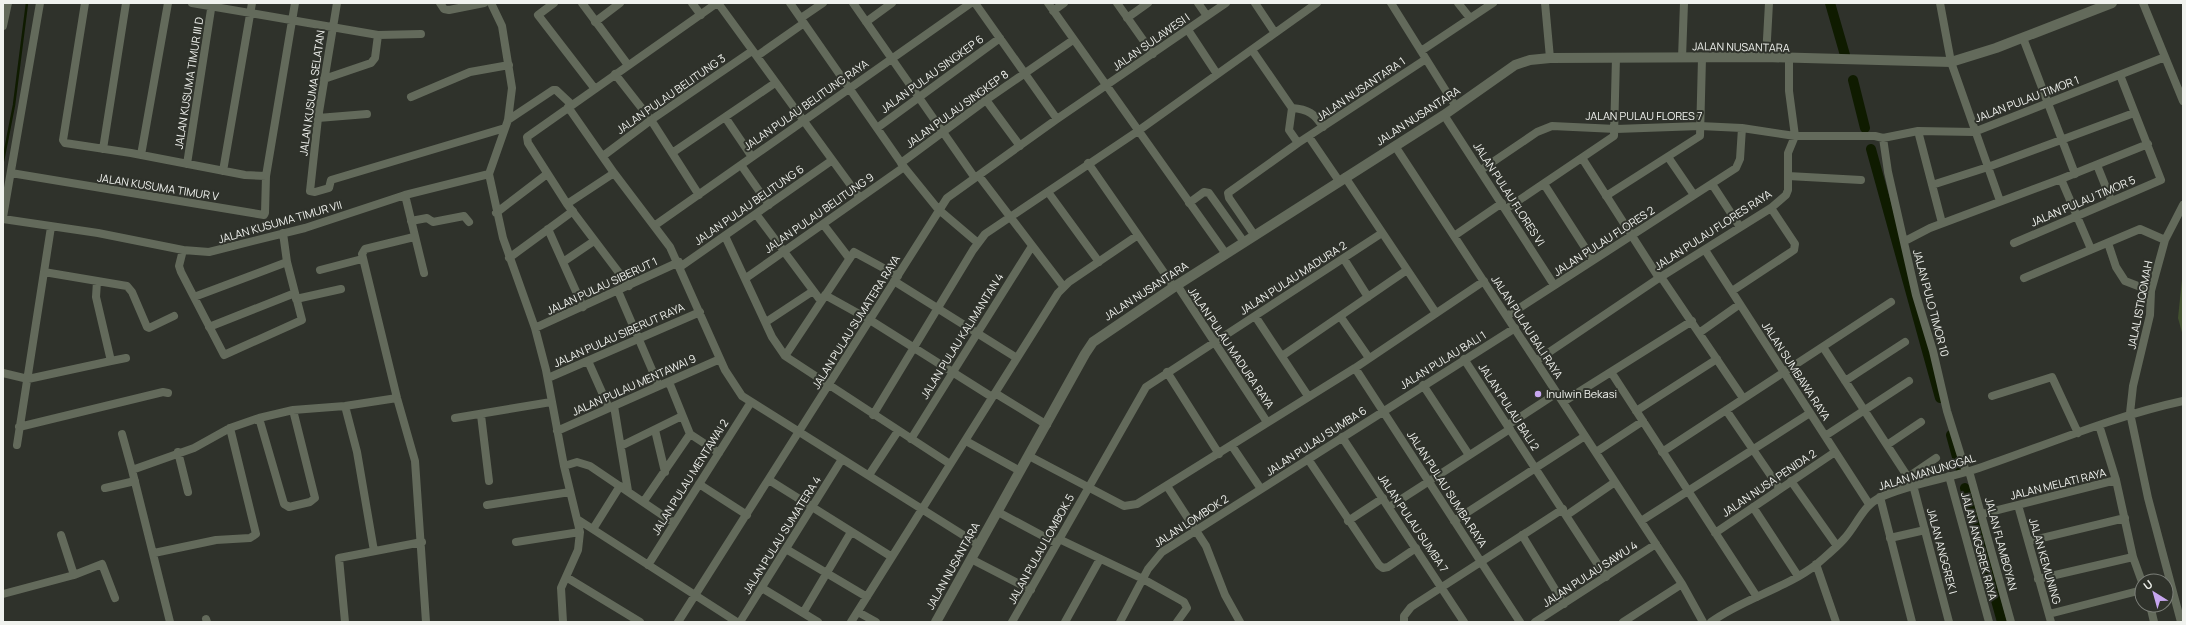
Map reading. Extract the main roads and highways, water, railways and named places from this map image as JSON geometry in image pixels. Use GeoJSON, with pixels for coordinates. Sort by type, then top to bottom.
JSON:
{"type":"FeatureCollection","features":[{"type":"Feature","properties":{"kind":"waterway"},"geometry":{"type":"LineString","coordinates":[[3,161],[14,105],[27,3]]}},
{"type":"Feature","properties":{"kind":"waterway"},"geometry":{"type":"LineString","coordinates":[[1830,3],[1845,55]]}},
{"type":"Feature","properties":{"kind":"waterway"},"geometry":{"type":"LineString","coordinates":[[1853,80],[1865,128]]}},
{"type":"Feature","properties":{"kind":"waterway"},"geometry":{"type":"LineString","coordinates":[[1871,149],[1940,398]]}},
{"type":"Feature","properties":{"kind":"waterway"},"geometry":{"type":"LineString","coordinates":[[1951,435],[1960,468]]}},
{"type":"Feature","properties":{"kind":"waterway"},"geometry":{"type":"LineString","coordinates":[[1965,488],[2002,622]]}},
{"type":"Feature","properties":{"kind":"place","name":"Inulwin Bekasi"},"geometry":{"type":"Point","coordinates":[1538,394]}}]}
